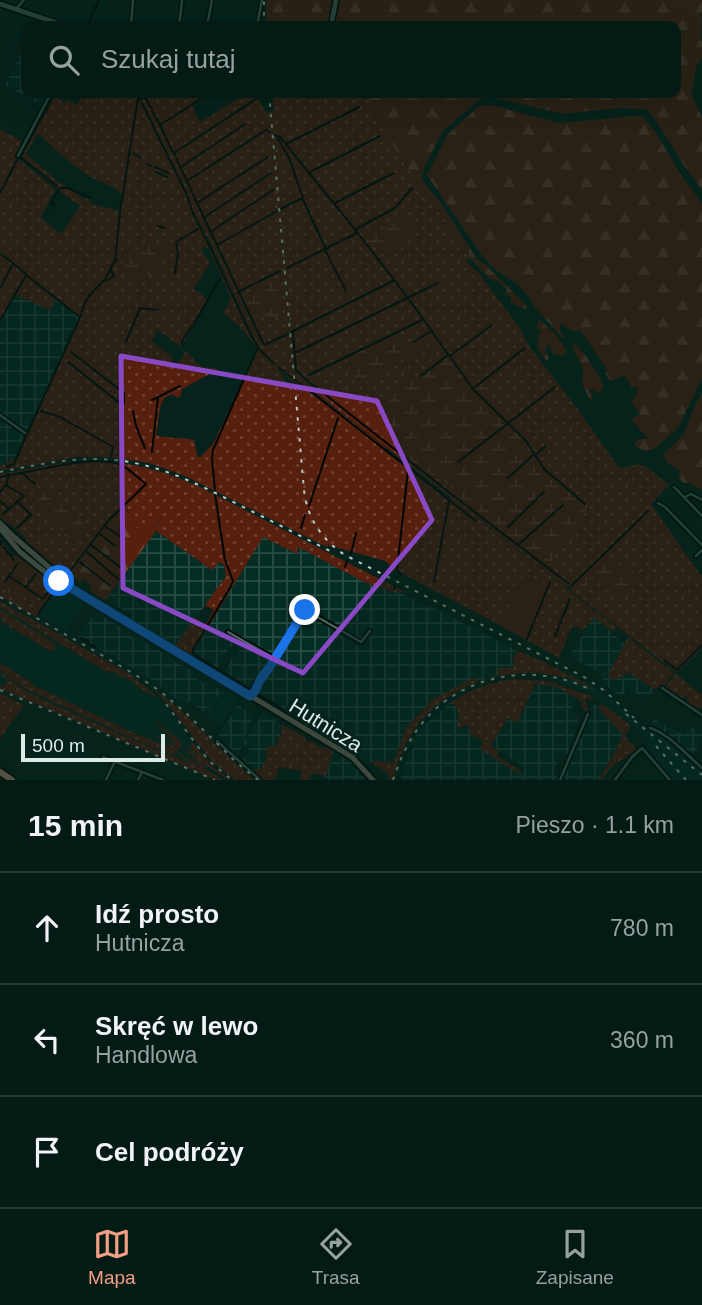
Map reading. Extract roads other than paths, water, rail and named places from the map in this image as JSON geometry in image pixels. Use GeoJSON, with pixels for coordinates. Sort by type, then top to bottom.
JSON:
{"type":"FeatureCollection","features":[{"type":"Feature","properties":{"kind":"main road","name":"Hutnicza"},"geometry":{"type":"LineString","coordinates":[[2,528],[79,593],[352,757],[373,780]]}},
{"type":"Feature","properties":{"kind":"main road","name":"Hutnicza"},"geometry":{"type":"LineString","coordinates":[[2,528],[35,566],[60,579]]}},
{"type":"Feature","properties":{"kind":"main road"},"geometry":{"type":"LineString","coordinates":[[25,557],[32,554]]}},
{"type":"Feature","properties":{"kind":"main road"},"geometry":{"type":"LineString","coordinates":[[35,566],[38,558]]}},
{"type":"Feature","properties":{"kind":"main road"},"geometry":{"type":"LineString","coordinates":[[1,777],[12,780]]}},
{"type":"Feature","properties":{"kind":"street"},"geometry":{"type":"LineString","coordinates":[[16,9],[24,0]]}},
{"type":"Feature","properties":{"kind":"street"},"geometry":{"type":"LineString","coordinates":[[131,21],[133,0]]}},
{"type":"Feature","properties":{"kind":"street"},"geometry":{"type":"LineString","coordinates":[[180,21],[182,0]]}},
{"type":"Feature","properties":{"kind":"street"},"geometry":{"type":"LineString","coordinates":[[208,21],[212,0]]}},
{"type":"Feature","properties":{"kind":"street"},"geometry":{"type":"LineString","coordinates":[[258,21],[261,0]]}},
{"type":"Feature","properties":{"kind":"street"},"geometry":{"type":"LineString","coordinates":[[332,21],[336,0]]}},
{"type":"Feature","properties":{"kind":"street"},"geometry":{"type":"LineString","coordinates":[[0,4],[51,21]]}},
{"type":"Feature","properties":{"kind":"street"},"geometry":{"type":"LineString","coordinates":[[18,156],[48,98]]}},
{"type":"Feature","properties":{"kind":"street"},"geometry":{"type":"LineString","coordinates":[[0,415],[25,433]]}},
{"type":"Feature","properties":{"kind":"street"},"geometry":{"type":"LineString","coordinates":[[674,487],[702,516]]}},
{"type":"Feature","properties":{"kind":"street"},"geometry":{"type":"LineString","coordinates":[[685,497],[691,494],[702,500]]}},
{"type":"Feature","properties":{"kind":"street"},"geometry":{"type":"LineString","coordinates":[[658,503],[665,507],[702,547],[696,556]]}},
{"type":"Feature","properties":{"kind":"street"},"geometry":{"type":"LineString","coordinates":[[251,695],[256,682],[275,659],[305,610],[361,642],[370,631]]}},
{"type":"Feature","properties":{"kind":"street"},"geometry":{"type":"LineString","coordinates":[[228,632],[275,659]]}},
{"type":"Feature","properties":{"kind":"street"},"geometry":{"type":"LineString","coordinates":[[662,688],[702,715]]}},
{"type":"Feature","properties":{"kind":"street"},"geometry":{"type":"LineString","coordinates":[[560,780],[588,714]]}},
{"type":"Feature","properties":{"kind":"street"},"geometry":{"type":"LineString","coordinates":[[650,728],[663,734],[702,768]]}},
{"type":"Feature","properties":{"kind":"street"},"geometry":{"type":"LineString","coordinates":[[217,741],[260,780]]}},
{"type":"Feature","properties":{"kind":"street"},"geometry":{"type":"LineString","coordinates":[[615,780],[642,748],[670,780]]}},
{"type":"Feature","properties":{"kind":"street"},"geometry":{"type":"LineString","coordinates":[[103,757],[163,780]]}},
{"type":"Feature","properties":{"kind":"street"},"geometry":{"type":"LineString","coordinates":[[106,780],[115,761]]}},
{"type":"Feature","properties":{"kind":"street"},"geometry":{"type":"LineString","coordinates":[[138,780],[142,772]]}},
{"type":"Feature","properties":{"kind":"waterway"},"geometry":{"type":"LineString","coordinates":[[89,21],[99,0]]}},
{"type":"Feature","properties":{"kind":"waterway"},"geometry":{"type":"LineString","coordinates":[[43,116],[52,98]]}},
{"type":"Feature","properties":{"kind":"waterway"},"geometry":{"type":"LineString","coordinates":[[115,260],[138,98]]}},
{"type":"Feature","properties":{"kind":"waterway"},"geometry":{"type":"LineString","coordinates":[[145,98],[152,109]]}},
{"type":"Feature","properties":{"kind":"waterway"},"geometry":{"type":"LineString","coordinates":[[152,111],[160,125],[202,98]]}},
{"type":"Feature","properties":{"kind":"waterway"},"geometry":{"type":"LineString","coordinates":[[175,155],[174,153],[257,98]]}},
{"type":"Feature","properties":{"kind":"waterway"},"geometry":{"type":"LineString","coordinates":[[142,103],[209,245]]}},
{"type":"Feature","properties":{"kind":"waterway"},"geometry":{"type":"LineString","coordinates":[[286,144],[359,107]]}},
{"type":"Feature","properties":{"kind":"waterway"},"geometry":{"type":"LineString","coordinates":[[21,156],[42,117]]}},
{"type":"Feature","properties":{"kind":"waterway"},"geometry":{"type":"LineString","coordinates":[[181,167],[245,124]]}},
{"type":"Feature","properties":{"kind":"waterway"},"geometry":{"type":"LineString","coordinates":[[160,125],[168,142]]}},
{"type":"Feature","properties":{"kind":"waterway"},"geometry":{"type":"LineString","coordinates":[[187,181],[266,130],[270,132]]}},
{"type":"Feature","properties":{"kind":"waterway"},"geometry":{"type":"LineString","coordinates":[[274,135],[280,137],[357,232],[473,389],[526,441],[544,469],[585,504]]}},
{"type":"Feature","properties":{"kind":"waterway"},"geometry":{"type":"LineString","coordinates":[[310,172],[380,136]]}},
{"type":"Feature","properties":{"kind":"waterway"},"geometry":{"type":"LineString","coordinates":[[277,137],[289,158],[302,198],[326,249]]}},
{"type":"Feature","properties":{"kind":"waterway"},"geometry":{"type":"LineString","coordinates":[[169,144],[173,152]]}},
{"type":"Feature","properties":{"kind":"waterway"},"geometry":{"type":"LineString","coordinates":[[134,154],[141,158]]}},
{"type":"Feature","properties":{"kind":"waterway"},"geometry":{"type":"LineString","coordinates":[[20,157],[57,186]]}},
{"type":"Feature","properties":{"kind":"waterway"},"geometry":{"type":"LineString","coordinates":[[193,194],[197,203],[268,157]]}},
{"type":"Feature","properties":{"kind":"waterway"},"geometry":{"type":"LineString","coordinates":[[176,158],[192,192]]}},
{"type":"Feature","properties":{"kind":"waterway"},"geometry":{"type":"LineString","coordinates":[[4,186],[17,160]]}},
{"type":"Feature","properties":{"kind":"waterway"},"geometry":{"type":"LineString","coordinates":[[147,164],[152,166]]}},
{"type":"Feature","properties":{"kind":"waterway"},"geometry":{"type":"LineString","coordinates":[[155,167],[168,173]]}},
{"type":"Feature","properties":{"kind":"waterway"},"geometry":{"type":"LineString","coordinates":[[156,172],[167,177]]}},
{"type":"Feature","properties":{"kind":"waterway"},"geometry":{"type":"LineString","coordinates":[[205,217],[271,173]]}},
{"type":"Feature","properties":{"kind":"waterway"},"geometry":{"type":"LineString","coordinates":[[335,203],[394,173]]}},
{"type":"Feature","properties":{"kind":"waterway"},"geometry":{"type":"LineString","coordinates":[[0,193],[3,187]]}},
{"type":"Feature","properties":{"kind":"waterway"},"geometry":{"type":"LineString","coordinates":[[59,188],[68,188],[90,198]]}},
{"type":"Feature","properties":{"kind":"waterway"},"geometry":{"type":"LineString","coordinates":[[356,229],[395,208],[412,188]]}},
{"type":"Feature","properties":{"kind":"waterway"},"geometry":{"type":"LineString","coordinates":[[210,232],[273,190]]}},
{"type":"Feature","properties":{"kind":"waterway"},"geometry":{"type":"LineString","coordinates":[[54,206],[51,204],[58,191]]}},
{"type":"Feature","properties":{"kind":"waterway"},"geometry":{"type":"LineString","coordinates":[[281,209],[302,198]]}},
{"type":"Feature","properties":{"kind":"waterway"},"geometry":{"type":"LineString","coordinates":[[197,203],[264,345],[288,334]]}},
{"type":"Feature","properties":{"kind":"waterway"},"geometry":{"type":"LineString","coordinates":[[217,245],[277,211]]}},
{"type":"Feature","properties":{"kind":"waterway"},"geometry":{"type":"LineString","coordinates":[[158,226],[164,228]]}},
{"type":"Feature","properties":{"kind":"waterway"},"geometry":{"type":"LineString","coordinates":[[175,273],[178,254],[176,242],[198,229]]}},
{"type":"Feature","properties":{"kind":"waterway"},"geometry":{"type":"LineString","coordinates":[[287,268],[357,233]]}},
{"type":"Feature","properties":{"kind":"waterway"},"geometry":{"type":"LineString","coordinates":[[210,247],[231,292]]}},
{"type":"Feature","properties":{"kind":"waterway"},"geometry":{"type":"LineString","coordinates":[[325,250],[346,291]]}},
{"type":"Feature","properties":{"kind":"waterway"},"geometry":{"type":"LineString","coordinates":[[1,254],[13,263],[1,287]]}},
{"type":"Feature","properties":{"kind":"waterway"},"geometry":{"type":"LineString","coordinates":[[28,432],[85,302],[106,278],[114,262]]}},
{"type":"Feature","properties":{"kind":"waterway"},"geometry":{"type":"LineString","coordinates":[[14,264],[26,274]]}},
{"type":"Feature","properties":{"kind":"waterway"},"geometry":{"type":"LineString","coordinates":[[107,280],[114,276],[111,270]]}},
{"type":"Feature","properties":{"kind":"waterway"},"geometry":{"type":"LineString","coordinates":[[238,292],[280,271]]}},
{"type":"Feature","properties":{"kind":"waterway"},"geometry":{"type":"LineString","coordinates":[[0,321],[26,275],[80,317]]}},
{"type":"Feature","properties":{"kind":"waterway"},"geometry":{"type":"LineString","coordinates":[[194,324],[221,277]]}},
{"type":"Feature","properties":{"kind":"waterway"},"geometry":{"type":"LineString","coordinates":[[291,332],[393,281]]}},
{"type":"Feature","properties":{"kind":"waterway"},"geometry":{"type":"LineString","coordinates":[[297,352],[438,283]]}},
{"type":"Feature","properties":{"kind":"waterway"},"geometry":{"type":"LineString","coordinates":[[232,294],[252,337]]}},
{"type":"Feature","properties":{"kind":"waterway"},"geometry":{"type":"LineString","coordinates":[[126,342],[140,308],[158,310]]}},
{"type":"Feature","properties":{"kind":"waterway"},"geometry":{"type":"LineString","coordinates":[[309,375],[422,320]]}},
{"type":"Feature","properties":{"kind":"waterway"},"geometry":{"type":"LineString","coordinates":[[451,355],[492,325]]}},
{"type":"Feature","properties":{"kind":"waterway"},"geometry":{"type":"LineString","coordinates":[[182,345],[192,326]]}},
{"type":"Feature","properties":{"kind":"waterway"},"geometry":{"type":"LineString","coordinates":[[293,332],[296,370],[302,376]]}},
{"type":"Feature","properties":{"kind":"waterway"},"geometry":{"type":"LineString","coordinates":[[413,342],[430,332]]}},
{"type":"Feature","properties":{"kind":"waterway"},"geometry":{"type":"LineString","coordinates":[[215,491],[213,450],[258,347],[253,338]]}},
{"type":"Feature","properties":{"kind":"waterway"},"geometry":{"type":"LineString","coordinates":[[474,388],[525,348]]}},
{"type":"Feature","properties":{"kind":"waterway"},"geometry":{"type":"LineString","coordinates":[[259,349],[273,363]]}},
{"type":"Feature","properties":{"kind":"waterway"},"geometry":{"type":"LineString","coordinates":[[71,352],[124,393],[124,403]]}},
{"type":"Feature","properties":{"kind":"waterway"},"geometry":{"type":"LineString","coordinates":[[421,376],[448,355]]}},
{"type":"Feature","properties":{"kind":"waterway"},"geometry":{"type":"LineString","coordinates":[[68,362],[122,405]]}},
{"type":"Feature","properties":{"kind":"waterway"},"geometry":{"type":"LineString","coordinates":[[279,368],[285,372]]}},
{"type":"Feature","properties":{"kind":"waterway"},"geometry":{"type":"LineString","coordinates":[[287,374],[293,378]]}},
{"type":"Feature","properties":{"kind":"waterway"},"geometry":{"type":"LineString","coordinates":[[303,377],[450,493]]}},
{"type":"Feature","properties":{"kind":"waterway"},"geometry":{"type":"LineString","coordinates":[[295,380],[303,386]]}},
{"type":"Feature","properties":{"kind":"waterway"},"geometry":{"type":"LineString","coordinates":[[152,400],[180,386]]}},
{"type":"Feature","properties":{"kind":"waterway"},"geometry":{"type":"LineString","coordinates":[[458,462],[555,387]]}},
{"type":"Feature","properties":{"kind":"waterway"},"geometry":{"type":"LineString","coordinates":[[310,391],[476,521]]}},
{"type":"Feature","properties":{"kind":"waterway"},"geometry":{"type":"LineString","coordinates":[[152,452],[158,397]]}},
{"type":"Feature","properties":{"kind":"waterway"},"geometry":{"type":"LineString","coordinates":[[41,411],[60,417],[113,447],[111,456]]}},
{"type":"Feature","properties":{"kind":"waterway"},"geometry":{"type":"LineString","coordinates":[[133,411],[145,448]]}},
{"type":"Feature","properties":{"kind":"waterway"},"geometry":{"type":"LineString","coordinates":[[309,506],[338,418]]}},
{"type":"Feature","properties":{"kind":"waterway"},"geometry":{"type":"LineString","coordinates":[[7,467],[14,464],[26,436]]}},
{"type":"Feature","properties":{"kind":"waterway"},"geometry":{"type":"LineString","coordinates":[[536,454],[546,446]]}},
{"type":"Feature","properties":{"kind":"waterway"},"geometry":{"type":"LineString","coordinates":[[508,478],[533,455]]}},
{"type":"Feature","properties":{"kind":"waterway"},"geometry":{"type":"LineString","coordinates":[[22,473],[71,464],[109,462],[122,465],[146,484],[108,521],[67,575]]}},
{"type":"Feature","properties":{"kind":"waterway"},"geometry":{"type":"LineString","coordinates":[[401,575],[397,570],[408,470]]}},
{"type":"Feature","properties":{"kind":"waterway"},"geometry":{"type":"LineString","coordinates":[[0,492],[9,475],[22,473],[35,484]]}},
{"type":"Feature","properties":{"kind":"waterway"},"geometry":{"type":"LineString","coordinates":[[0,477],[9,474]]}},
{"type":"Feature","properties":{"kind":"waterway"},"geometry":{"type":"LineString","coordinates":[[3,514],[24,496],[6,485]]}},
{"type":"Feature","properties":{"kind":"waterway"},"geometry":{"type":"LineString","coordinates":[[508,527],[544,492]]}},
{"type":"Feature","properties":{"kind":"waterway"},"geometry":{"type":"LineString","coordinates":[[215,494],[225,560],[233,581],[192,653],[249,689]]}},
{"type":"Feature","properties":{"kind":"waterway"},"geometry":{"type":"LineString","coordinates":[[451,494],[569,584]]}},
{"type":"Feature","properties":{"kind":"waterway"},"geometry":{"type":"LineString","coordinates":[[0,501],[9,509]]}},
{"type":"Feature","properties":{"kind":"waterway"},"geometry":{"type":"LineString","coordinates":[[17,501],[31,515],[17,528]]}},
{"type":"Feature","properties":{"kind":"waterway"},"geometry":{"type":"LineString","coordinates":[[434,582],[449,501]]}},
{"type":"Feature","properties":{"kind":"waterway"},"geometry":{"type":"LineString","coordinates":[[519,544],[563,505]]}},
{"type":"Feature","properties":{"kind":"waterway"},"geometry":{"type":"LineString","coordinates":[[571,586],[648,511]]}},
{"type":"Feature","properties":{"kind":"waterway"},"geometry":{"type":"LineString","coordinates":[[301,528],[305,515]]}},
{"type":"Feature","properties":{"kind":"waterway"},"geometry":{"type":"LineString","coordinates":[[105,526],[121,537]]}},
{"type":"Feature","properties":{"kind":"waterway"},"geometry":{"type":"LineString","coordinates":[[351,554],[356,533]]}},
{"type":"Feature","properties":{"kind":"waterway"},"geometry":{"type":"LineString","coordinates":[[100,534],[115,546]]}},
{"type":"Feature","properties":{"kind":"waterway"},"geometry":{"type":"LineString","coordinates":[[0,540],[0,545]]}},
{"type":"Feature","properties":{"kind":"waterway"},"geometry":{"type":"LineString","coordinates":[[91,545],[124,570]]}},
{"type":"Feature","properties":{"kind":"waterway"},"geometry":{"type":"LineString","coordinates":[[3,547],[14,560]]}},
{"type":"Feature","properties":{"kind":"waterway"},"geometry":{"type":"LineString","coordinates":[[87,552],[118,579]]}},
{"type":"Feature","properties":{"kind":"waterway"},"geometry":{"type":"LineString","coordinates":[[345,567],[347,561]]}},
{"type":"Feature","properties":{"kind":"waterway"},"geometry":{"type":"LineString","coordinates":[[80,562],[109,585]]}},
{"type":"Feature","properties":{"kind":"waterway"},"geometry":{"type":"LineString","coordinates":[[5,582],[18,563]]}},
{"type":"Feature","properties":{"kind":"waterway"},"geometry":{"type":"LineString","coordinates":[[26,587],[36,574]]}},
{"type":"Feature","properties":{"kind":"waterway"},"geometry":{"type":"LineString","coordinates":[[9,576],[43,599],[53,585]]}},
{"type":"Feature","properties":{"kind":"waterway"},"geometry":{"type":"LineString","coordinates":[[527,639],[550,582]]}},
{"type":"Feature","properties":{"kind":"waterway"},"geometry":{"type":"LineString","coordinates":[[38,614],[57,587]]}},
{"type":"Feature","properties":{"kind":"waterway"},"geometry":{"type":"LineString","coordinates":[[555,636],[570,599]]}},
{"type":"Feature","properties":{"kind":"waterway"},"geometry":{"type":"LineString","coordinates":[[81,638],[89,642]]}},
{"type":"Feature","properties":{"kind":"waterway"},"geometry":{"type":"LineString","coordinates":[[89,644],[95,647]]}},
{"type":"Feature","properties":{"kind":"waterway"},"geometry":{"type":"LineString","coordinates":[[664,660],[677,670],[702,645]]}},
{"type":"Feature","properties":{"kind":"waterway"},"geometry":{"type":"LineString","coordinates":[[257,694],[280,709]]}},
{"type":"Feature","properties":{"kind":"railway"},"geometry":{"type":"LineString","coordinates":[[264,0],[264,21]]}},
{"type":"Feature","properties":{"kind":"railway"},"geometry":{"type":"LineString","coordinates":[[269,98],[304,490],[312,519],[329,542],[345,555],[584,677],[605,691],[634,718]]}},
{"type":"Feature","properties":{"kind":"railway"},"geometry":{"type":"LineString","coordinates":[[0,472],[83,459],[134,463],[189,481],[332,552]]}},
{"type":"Feature","properties":{"kind":"railway"},"geometry":{"type":"LineString","coordinates":[[0,597],[160,691],[258,780]]}},
{"type":"Feature","properties":{"kind":"railway"},"geometry":{"type":"LineString","coordinates":[[393,780],[405,750],[423,722],[457,693],[499,678],[521,675],[566,680],[587,688]]}},
{"type":"Feature","properties":{"kind":"railway"},"geometry":{"type":"LineString","coordinates":[[0,690],[215,780]]}},
{"type":"Feature","properties":{"kind":"railway"},"geometry":{"type":"LineString","coordinates":[[166,704],[208,760],[232,780]]}},
{"type":"Feature","properties":{"kind":"railway"},"geometry":{"type":"LineString","coordinates":[[626,714],[702,775]]}},
{"type":"Feature","properties":{"kind":"railway"},"geometry":{"type":"LineString","coordinates":[[656,746],[686,780]]}}]}
